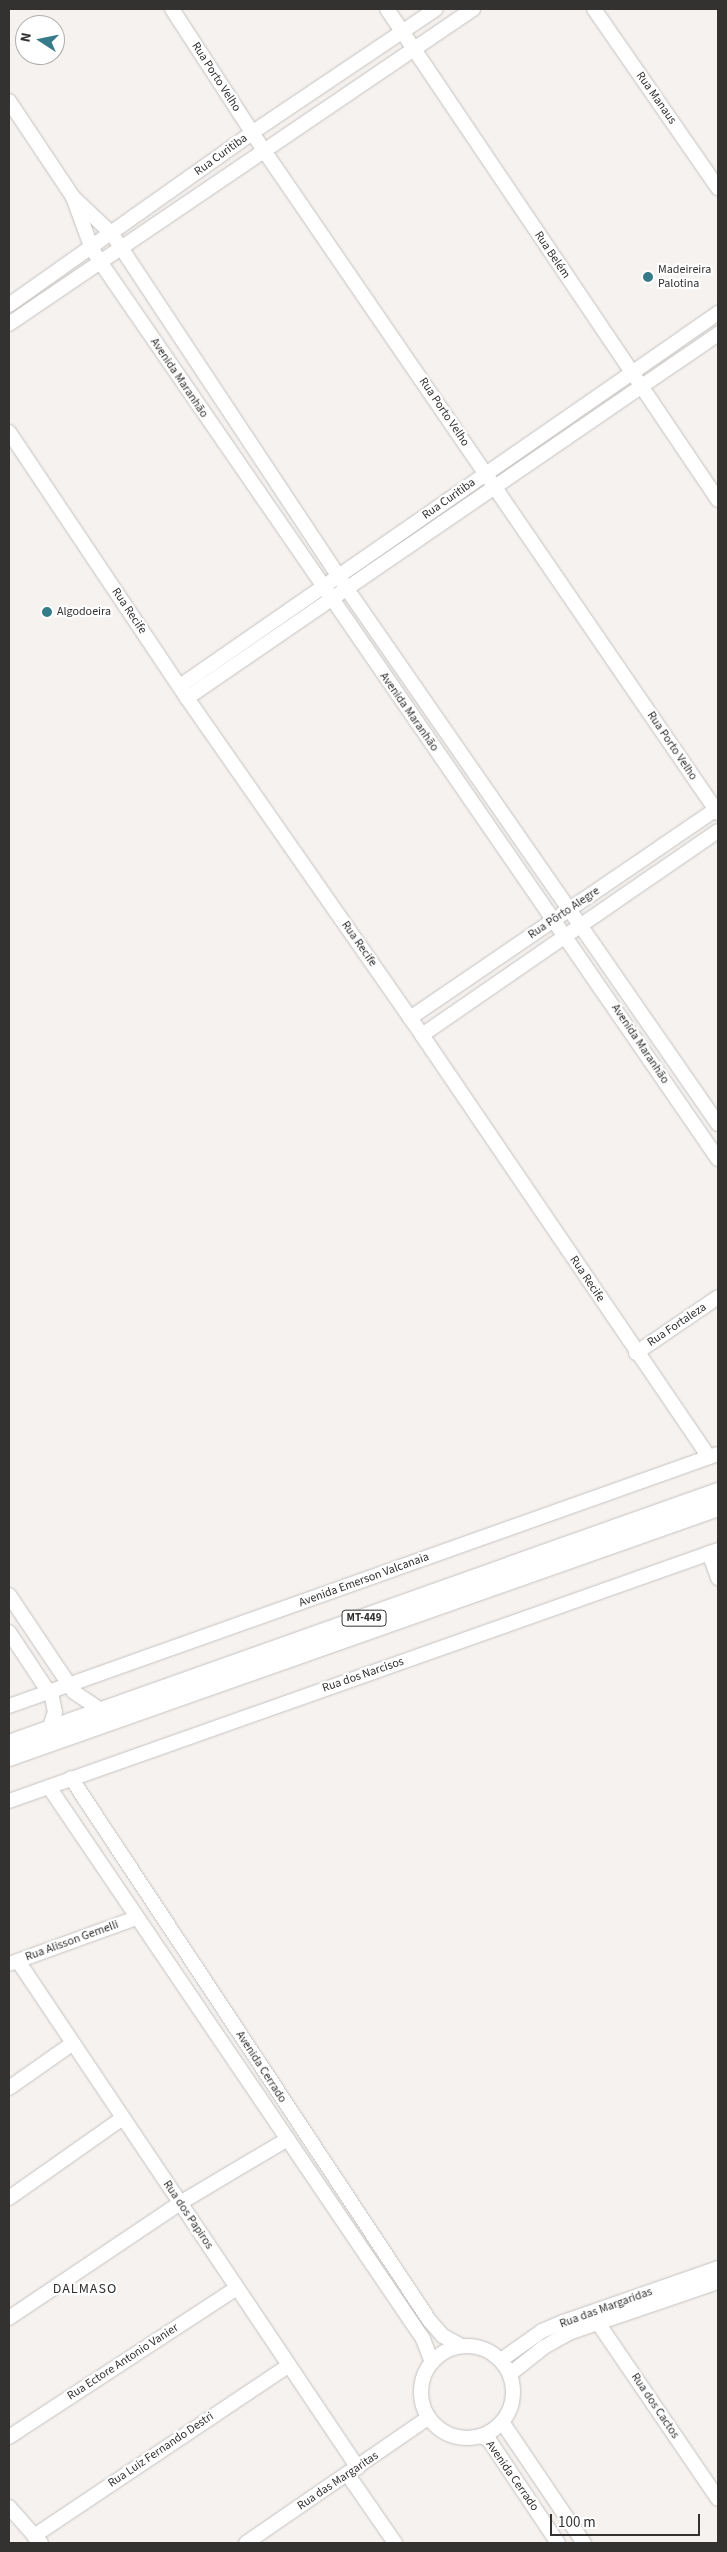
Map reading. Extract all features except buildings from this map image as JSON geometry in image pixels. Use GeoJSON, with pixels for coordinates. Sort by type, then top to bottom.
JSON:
{"type":"FeatureCollection","features":[{"type":"Feature","properties":{"kind":"main road","name":"MT-449"},"geometry":{"type":"LineString","coordinates":[[9,1744],[718,1492]]}},
{"type":"Feature","properties":{"kind":"main road","name":"MT-449"},"geometry":{"type":"LineString","coordinates":[[9,1757],[718,1507]]}},
{"type":"Feature","properties":{"kind":"street","name":"Rua Porto Velho"},"geometry":{"type":"LineString","coordinates":[[172,9],[266,152],[717,810]]}},
{"type":"Feature","properties":{"kind":"street","name":"Rua Belém"},"geometry":{"type":"LineString","coordinates":[[387,9],[718,500]]}},
{"type":"Feature","properties":{"kind":"street","name":"Rua Curitiba"},"geometry":{"type":"LineString","coordinates":[[9,305],[80,257],[253,132],[436,9]]}},
{"type":"Feature","properties":{"kind":"street","name":"Rua Curitiba"},"geometry":{"type":"LineString","coordinates":[[101,263],[473,9]]}},
{"type":"Feature","properties":{"kind":"street","name":"Rua Manaus"},"geometry":{"type":"LineString","coordinates":[[594,9],[718,188]]}},
{"type":"Feature","properties":{"kind":"street"},"geometry":{"type":"LineString","coordinates":[[9,101],[73,196]]}},
{"type":"Feature","properties":{"kind":"street","name":"Avenida Maranhão"},"geometry":{"type":"LineString","coordinates":[[73,196],[112,234],[346,589],[581,923],[718,1124]]}},
{"type":"Feature","properties":{"kind":"street","name":"Avenida Maranhão"},"geometry":{"type":"LineString","coordinates":[[73,196],[92,248],[101,263],[330,600],[555,919],[718,1159]]}},
{"type":"Feature","properties":{"kind":"street"},"geometry":{"type":"LineString","coordinates":[[9,324],[101,263]]}},
{"type":"Feature","properties":{"kind":"street","name":"Rua Curitiba"},"geometry":{"type":"LineString","coordinates":[[180,686],[718,313]]}},
{"type":"Feature","properties":{"kind":"street","name":"Rua Curitiba"},"geometry":{"type":"LineString","coordinates":[[187,698],[718,334]]}},
{"type":"Feature","properties":{"kind":"street","name":"Rua Recife"},"geometry":{"type":"LineString","coordinates":[[9,432],[187,698],[422,1035],[636,1353],[714,1455]]}},
{"type":"Feature","properties":{"kind":"street","name":"Rua Pôrto Alegre"},"geometry":{"type":"LineString","coordinates":[[410,1018],[717,810]]}},
{"type":"Feature","properties":{"kind":"street","name":"Rua Pôrto Alegre"},"geometry":{"type":"LineString","coordinates":[[422,1035],[581,923],[718,832]]}},
{"type":"Feature","properties":{"kind":"street","name":"Rua Fortaleza"},"geometry":{"type":"LineString","coordinates":[[636,1353],[718,1297]]}},
{"type":"Feature","properties":{"kind":"street","name":"Avenida Emerson Valcanaia"},"geometry":{"type":"LineString","coordinates":[[9,1706],[714,1455]]}},
{"type":"Feature","properties":{"kind":"street"},"geometry":{"type":"LineString","coordinates":[[714,1551],[718,1578]]}},
{"type":"Feature","properties":{"kind":"street","name":"Rua dos Narcisos"},"geometry":{"type":"LineString","coordinates":[[9,1801],[714,1551]]}},
{"type":"Feature","properties":{"kind":"street"},"geometry":{"type":"LineString","coordinates":[[9,1595],[69,1684],[83,1701],[102,1711]]}},
{"type":"Feature","properties":{"kind":"street"},"geometry":{"type":"LineString","coordinates":[[9,1632],[49,1691],[55,1712],[49,1730]]}},
{"type":"Feature","properties":{"kind":"street","name":"Avenida Cerrado"},"geometry":{"type":"LineString","coordinates":[[71,1778],[429,2320],[443,2336],[462,2346]]}},
{"type":"Feature","properties":{"kind":"street","name":"Avenida Cerrado"},"geometry":{"type":"LineString","coordinates":[[49,1787],[286,2140],[424,2339],[432,2362]]}},
{"type":"Feature","properties":{"kind":"street","name":"Rua Alisson Gemelli"},"geometry":{"type":"LineString","coordinates":[[13,1963],[136,1918]]}},
{"type":"Feature","properties":{"kind":"street","name":"Rua dos Papiros"},"geometry":{"type":"LineString","coordinates":[[13,1963],[73,2043],[288,2365],[395,2543]]}},
{"type":"Feature","properties":{"kind":"street"},"geometry":{"type":"LineString","coordinates":[[9,2088],[73,2043]]}},
{"type":"Feature","properties":{"kind":"street"},"geometry":{"type":"LineString","coordinates":[[9,2198],[123,2118]]}},
{"type":"Feature","properties":{"kind":"street"},"geometry":{"type":"LineString","coordinates":[[9,2318],[180,2204],[286,2140]]}},
{"type":"Feature","properties":{"kind":"street","name":"Rua das Margaridas"},"geometry":{"type":"LineString","coordinates":[[510,2374],[544,2347],[594,2318],[718,2269]]}},
{"type":"Feature","properties":{"kind":"street","name":"Rua das Margaridas"},"geometry":{"type":"LineString","coordinates":[[501,2360],[542,2331],[718,2282]]}},
{"type":"Feature","properties":{"kind":"street","name":"Rua Ectore Antonio Vanier"},"geometry":{"type":"LineString","coordinates":[[9,2437],[236,2288]]}},
{"type":"Feature","properties":{"kind":"street","name":"Rua dos Cactos"},"geometry":{"type":"LineString","coordinates":[[594,2318],[718,2499]]}},
{"type":"Feature","properties":{"kind":"street"},"geometry":{"type":"LineString","coordinates":[[462,2346],[479,2347],[501,2360],[510,2374],[513,2399],[502,2422],[481,2436],[464,2438],[448,2434],[429,2417],[421,2393],[424,2376],[432,2362],[446,2351],[462,2346]]}},
{"type":"Feature","properties":{"kind":"street","name":"Rua Luiz Fernando Destri"},"geometry":{"type":"LineString","coordinates":[[38,2539],[288,2365]]}},
{"type":"Feature","properties":{"kind":"street","name":"Rua das Margaritas"},"geometry":{"type":"LineString","coordinates":[[246,2543],[353,2472],[429,2417]]}},
{"type":"Feature","properties":{"kind":"street","name":"Avenida Cerrado"},"geometry":{"type":"LineString","coordinates":[[502,2422],[584,2543]]}},
{"type":"Feature","properties":{"kind":"street","name":"Avenida Cerrado"},"geometry":{"type":"LineString","coordinates":[[481,2436],[489,2440],[558,2543]]}},
{"type":"Feature","properties":{"kind":"street"},"geometry":{"type":"LineString","coordinates":[[9,2507],[38,2539]]}},
{"type":"Feature","properties":{"kind":"place","name":"Madeireira Palotina"},"geometry":{"type":"Point","coordinates":[648,277]}},
{"type":"Feature","properties":{"kind":"place","name":"Algodoeira"},"geometry":{"type":"Point","coordinates":[47,612]}},
{"type":"Feature","properties":{"kind":"district","name":"DALMASO"},"geometry":{"type":"Point","coordinates":[85,2289]}}]}
